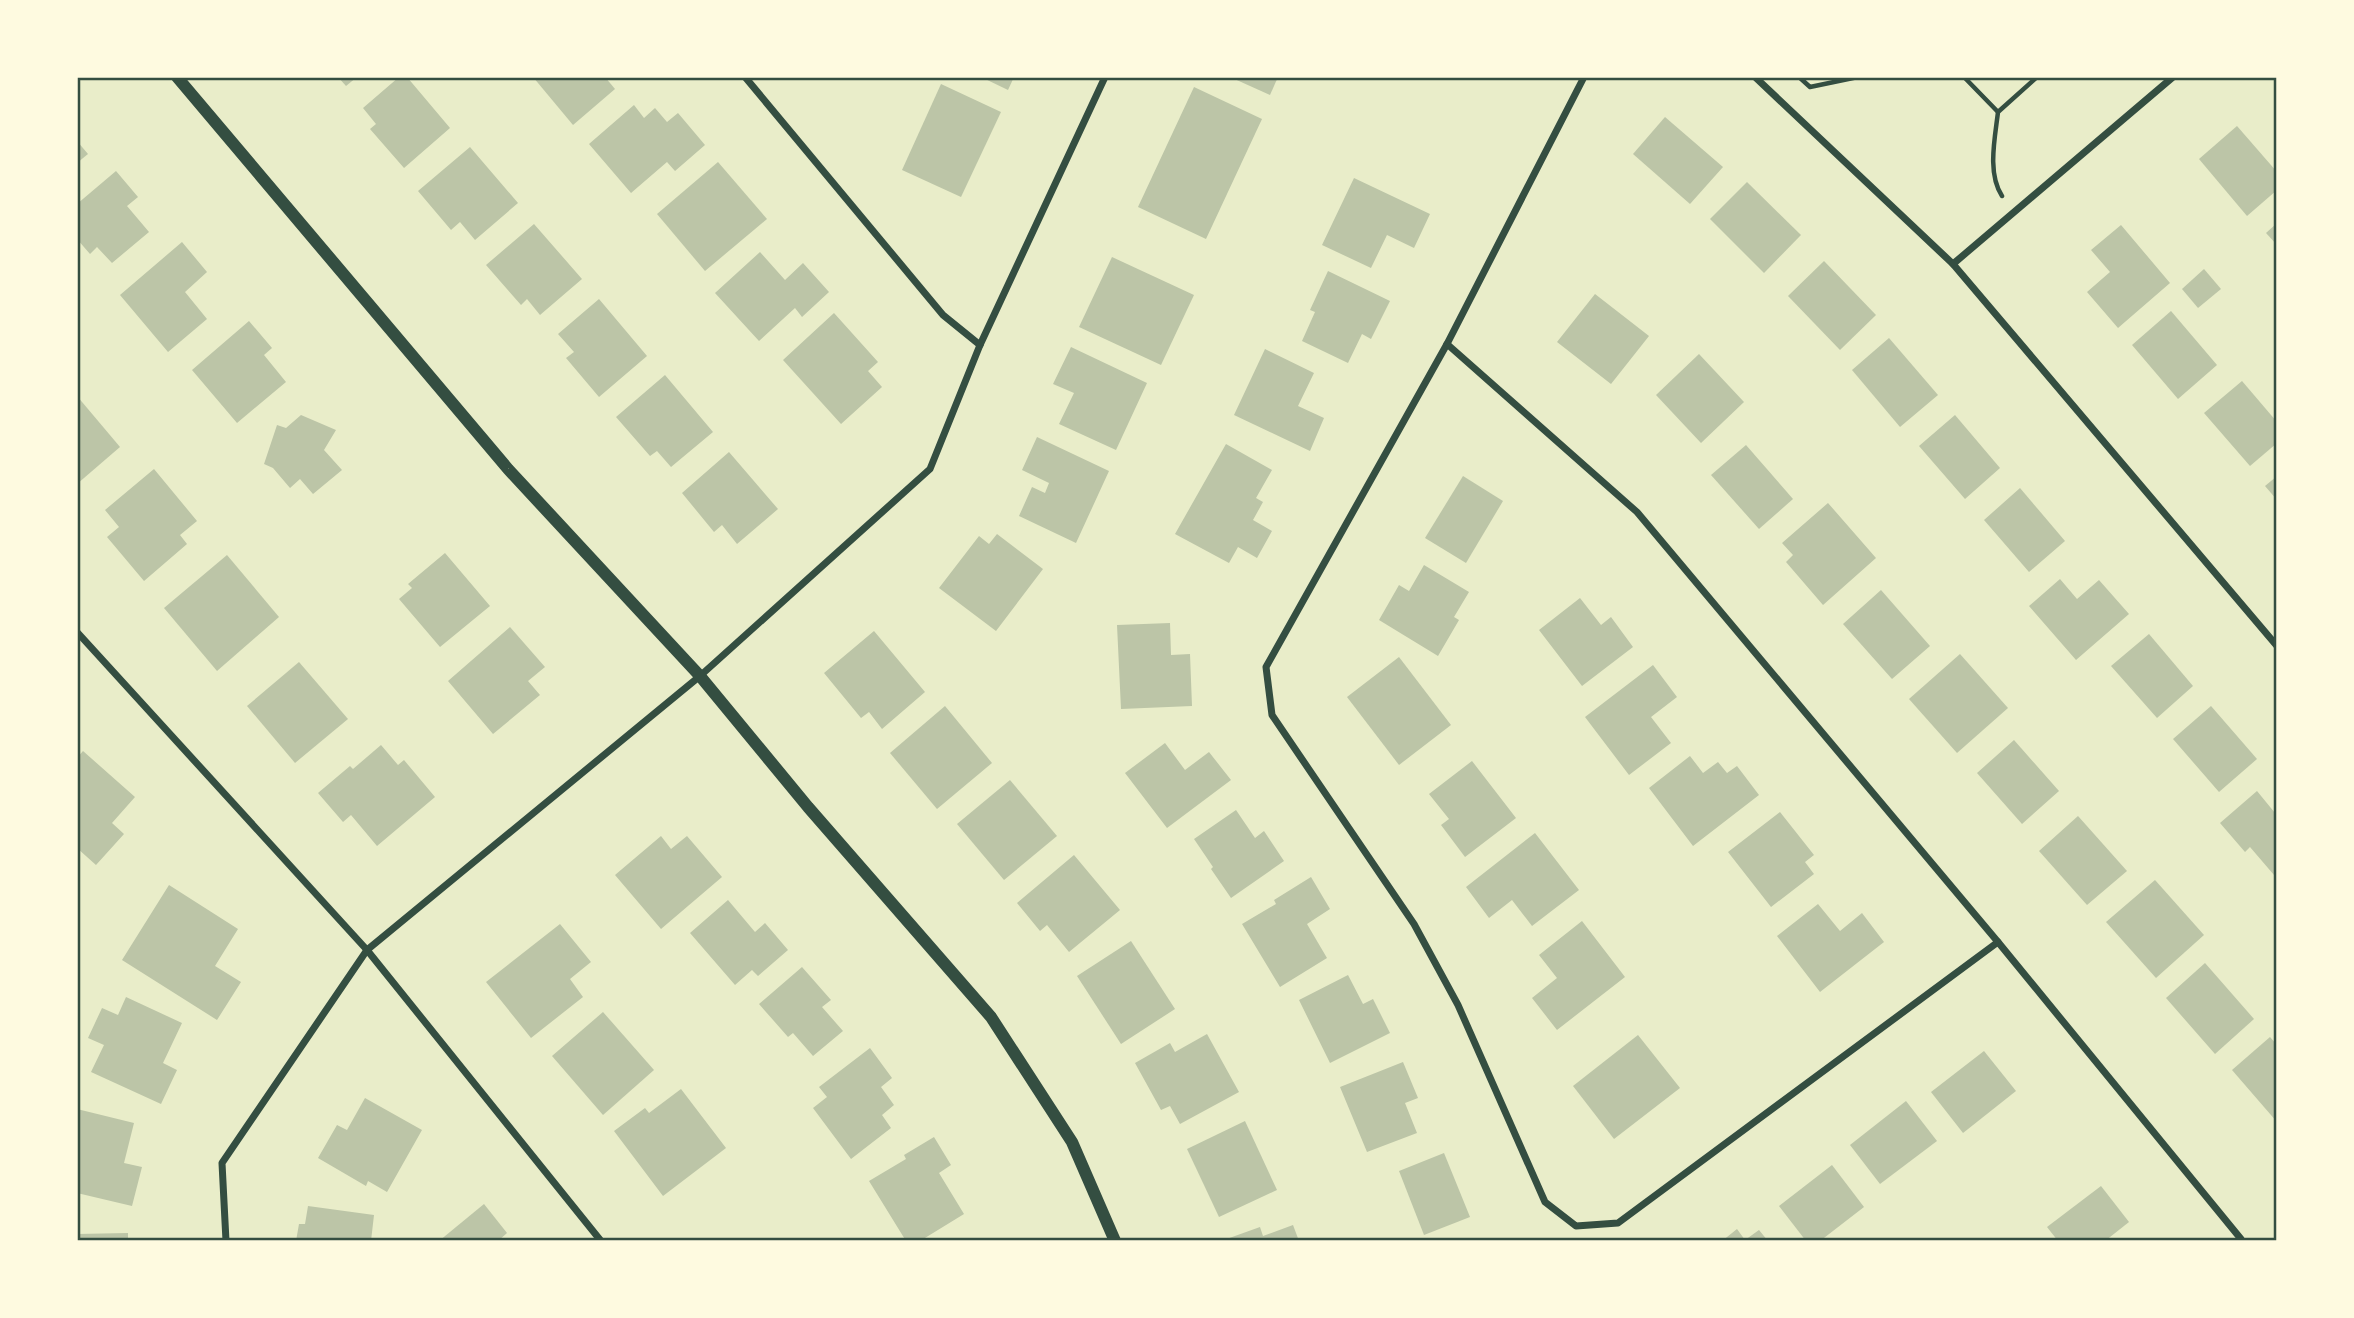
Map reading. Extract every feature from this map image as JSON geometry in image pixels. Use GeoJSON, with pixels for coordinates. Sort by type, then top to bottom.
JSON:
{"type":"FeatureCollection","features":[{"type":"Feature","properties":{"kind":"street"},"geometry":{"type":"LineString","coordinates":[[177,77],[508,469],[700,676],[808,807],[990,1017],[1072,1142],[1115,1241]]}},
{"type":"Feature","properties":{"kind":"street"},"geometry":{"type":"LineString","coordinates":[[745,77],[943,315],[980,345]]}},
{"type":"Feature","properties":{"kind":"street"},"geometry":{"type":"LineString","coordinates":[[226,1241],[222,1163],[367,950],[700,676],[930,468],[980,345],[1105,77]]}},
{"type":"Feature","properties":{"kind":"street"},"geometry":{"type":"LineString","coordinates":[[1584,77],[1447,344],[1266,667],[1272,715],[1414,924],[1458,1005],[1545,1202],[1576,1226],[1618,1223],[1998,942]]}},
{"type":"Feature","properties":{"kind":"street"},"geometry":{"type":"LineString","coordinates":[[1755,77],[1953,264],[2277,646]]}},
{"type":"Feature","properties":{"kind":"street"},"geometry":{"type":"LineString","coordinates":[[1953,264],[2173,77]]}},
{"type":"Feature","properties":{"kind":"street"},"geometry":{"type":"LineString","coordinates":[[1447,344],[1637,512],[1998,942],[2241,1239],[2238,1241]]}},
{"type":"Feature","properties":{"kind":"street"},"geometry":{"type":"LineString","coordinates":[[77,632],[367,950],[601,1241]]}},
{"type":"Feature","properties":{"kind":"path"},"geometry":{"type":"LineString","coordinates":[[1799,77],[1810,87],[1858,77]]}},
{"type":"Feature","properties":{"kind":"path"},"geometry":{"type":"LineString","coordinates":[[1964,77],[1998,112]]}},
{"type":"Feature","properties":{"kind":"path"},"geometry":{"type":"LineString","coordinates":[[2014,214],[1996,187],[1993,149],[1998,112],[2037,77]]}},
{"type":"Feature","properties":{"kind":"building"},"geometry":{"type":"Polygon","coordinates":[[[338,77],[357,77],[346,86],[338,77]]]}},
{"type":"Feature","properties":{"kind":"building"},"geometry":{"type":"Polygon","coordinates":[[[399,77],[407,77],[450,128],[404,168],[370,129],[376,124],[363,108],[399,77]]]}},
{"type":"Feature","properties":{"kind":"building"},"geometry":{"type":"Polygon","coordinates":[[[533,77],[605,77],[615,89],[573,125],[533,77]]]}},
{"type":"Feature","properties":{"kind":"building"},"geometry":{"type":"Polygon","coordinates":[[[981,77],[1014,77],[1008,90],[981,77]]]}},
{"type":"Feature","properties":{"kind":"building"},"geometry":{"type":"Polygon","coordinates":[[[1230,77],[1278,77],[1270,95],[1230,77]]]}},
{"type":"Feature","properties":{"kind":"building"},"geometry":{"type":"Polygon","coordinates":[[[941,84],[1001,112],[961,197],[902,170],[941,84]]]}},
{"type":"Feature","properties":{"kind":"building"},"geometry":{"type":"Polygon","coordinates":[[[1194,87],[1262,119],[1206,239],[1138,207],[1194,87]]]}},
{"type":"Feature","properties":{"kind":"building"},"geometry":{"type":"Polygon","coordinates":[[[634,105],[644,118],[655,108],[667,122],[678,113],[705,145],[675,171],[667,162],[631,193],[589,144],[634,105]]]}},
{"type":"Feature","properties":{"kind":"building"},"geometry":{"type":"Polygon","coordinates":[[[1665,117],[1723,167],[1690,204],[1633,154],[1665,117]]]}},
{"type":"Feature","properties":{"kind":"building"},"geometry":{"type":"Polygon","coordinates":[[[2237,126],[2277,172],[2277,190],[2247,216],[2199,159],[2237,126]]]}},
{"type":"Feature","properties":{"kind":"building"},"geometry":{"type":"Polygon","coordinates":[[[77,141],[88,154],[77,163],[77,141]]]}},
{"type":"Feature","properties":{"kind":"building"},"geometry":{"type":"Polygon","coordinates":[[[470,147],[518,203],[475,240],[460,222],[451,230],[418,191],[470,147]]]}},
{"type":"Feature","properties":{"kind":"building"},"geometry":{"type":"Polygon","coordinates":[[[718,162],[767,219],[705,271],[657,214],[718,162]]]}},
{"type":"Feature","properties":{"kind":"building"},"geometry":{"type":"Polygon","coordinates":[[[116,171],[138,197],[127,206],[149,232],[112,263],[97,247],[90,254],[77,239],[77,204],[116,171]]]}},
{"type":"Feature","properties":{"kind":"building"},"geometry":{"type":"Polygon","coordinates":[[[1354,178],[1430,214],[1414,248],[1387,235],[1371,268],[1322,245],[1354,178]]]}},
{"type":"Feature","properties":{"kind":"building"},"geometry":{"type":"Polygon","coordinates":[[[1747,182],[1801,235],[1764,273],[1710,219],[1747,182]]]}},
{"type":"Feature","properties":{"kind":"building"},"geometry":{"type":"Polygon","coordinates":[[[2277,223],[2277,245],[2266,233],[2277,223]]]}},
{"type":"Feature","properties":{"kind":"building"},"geometry":{"type":"Polygon","coordinates":[[[534,224],[582,279],[540,315],[527,299],[521,305],[486,265],[534,224]]]}},
{"type":"Feature","properties":{"kind":"building"},"geometry":{"type":"Polygon","coordinates":[[[2121,225],[2170,283],[2118,328],[2087,292],[2110,272],[2091,250],[2121,225]]]}},
{"type":"Feature","properties":{"kind":"building"},"geometry":{"type":"Polygon","coordinates":[[[182,242],[207,272],[185,292],[207,319],[168,352],[120,295],[182,242]]]}},
{"type":"Feature","properties":{"kind":"building"},"geometry":{"type":"Polygon","coordinates":[[[760,252],[785,280],[803,263],[829,292],[802,317],[795,308],[759,341],[715,293],[760,252]]]}},
{"type":"Feature","properties":{"kind":"building"},"geometry":{"type":"Polygon","coordinates":[[[1112,257],[1194,295],[1161,365],[1079,327],[1112,257]]]}},
{"type":"Feature","properties":{"kind":"building"},"geometry":{"type":"Polygon","coordinates":[[[1824,261],[1876,315],[1840,350],[1788,296],[1824,261]]]}},
{"type":"Feature","properties":{"kind":"building"},"geometry":{"type":"Polygon","coordinates":[[[2204,269],[2221,289],[2198,308],[2182,289],[2204,269]]]}},
{"type":"Feature","properties":{"kind":"building"},"geometry":{"type":"Polygon","coordinates":[[[1328,271],[1390,301],[1371,339],[1362,334],[1348,363],[1302,341],[1315,312],[1310,310],[1328,271]]]}},
{"type":"Feature","properties":{"kind":"building"},"geometry":{"type":"Polygon","coordinates":[[[1595,294],[1649,336],[1611,384],[1557,342],[1595,294]]]}},
{"type":"Feature","properties":{"kind":"building"},"geometry":{"type":"Polygon","coordinates":[[[599,299],[647,356],[599,397],[566,358],[574,352],[558,334],[599,299]]]}},
{"type":"Feature","properties":{"kind":"building"},"geometry":{"type":"Polygon","coordinates":[[[2171,311],[2217,365],[2178,399],[2132,345],[2171,311]]]}},
{"type":"Feature","properties":{"kind":"building"},"geometry":{"type":"Polygon","coordinates":[[[834,313],[878,362],[868,371],[882,387],[841,424],[783,360],[834,313]]]}},
{"type":"Feature","properties":{"kind":"building"},"geometry":{"type":"Polygon","coordinates":[[[249,321],[272,348],[264,355],[286,382],[237,423],[192,370],[249,321]]]}},
{"type":"Feature","properties":{"kind":"building"},"geometry":{"type":"Polygon","coordinates":[[[1889,338],[1938,395],[1900,427],[1852,370],[1889,338]]]}},
{"type":"Feature","properties":{"kind":"building"},"geometry":{"type":"Polygon","coordinates":[[[1071,347],[1147,383],[1116,450],[1059,424],[1074,393],[1053,384],[1071,347]]]}},
{"type":"Feature","properties":{"kind":"building"},"geometry":{"type":"Polygon","coordinates":[[[1265,349],[1314,373],[1298,406],[1324,418],[1310,451],[1234,415],[1265,349]]]}},
{"type":"Feature","properties":{"kind":"building"},"geometry":{"type":"Polygon","coordinates":[[[1699,354],[1744,402],[1701,443],[1656,395],[1699,354]]]}},
{"type":"Feature","properties":{"kind":"building"},"geometry":{"type":"Polygon","coordinates":[[[665,375],[713,432],[671,467],[657,451],[650,456],[616,417],[665,375]]]}},
{"type":"Feature","properties":{"kind":"building"},"geometry":{"type":"Polygon","coordinates":[[[2242,381],[2277,422],[2277,443],[2250,466],[2204,413],[2242,381]]]}},
{"type":"Feature","properties":{"kind":"building"},"geometry":{"type":"Polygon","coordinates":[[[77,396],[120,447],[77,484],[77,396]]]}},
{"type":"Feature","properties":{"kind":"building"},"geometry":{"type":"Polygon","coordinates":[[[301,415],[336,430],[324,450],[342,470],[313,494],[300,479],[290,488],[273,468],[264,464],[277,425],[286,428],[301,415]]]}},
{"type":"Feature","properties":{"kind":"building"},"geometry":{"type":"Polygon","coordinates":[[[1955,415],[2000,468],[1965,499],[1919,446],[1955,415]]]}},
{"type":"Feature","properties":{"kind":"building"},"geometry":{"type":"Polygon","coordinates":[[[1037,437],[1109,471],[1076,543],[1019,516],[1032,487],[1045,493],[1049,483],[1022,470],[1037,437]]]}},
{"type":"Feature","properties":{"kind":"building"},"geometry":{"type":"Polygon","coordinates":[[[1226,444],[1272,470],[1256,498],[1263,502],[1253,520],[1272,531],[1257,558],[1238,547],[1229,563],[1175,534],[1226,444]]]}},
{"type":"Feature","properties":{"kind":"building"},"geometry":{"type":"Polygon","coordinates":[[[1746,445],[1793,499],[1759,529],[1711,475],[1746,445]]]}},
{"type":"Feature","properties":{"kind":"building"},"geometry":{"type":"Polygon","coordinates":[[[729,452],[778,509],[737,544],[722,525],[714,532],[682,493],[729,452]]]}},
{"type":"Feature","properties":{"kind":"building"},"geometry":{"type":"Polygon","coordinates":[[[154,469],[197,521],[180,535],[187,544],[144,581],[107,537],[119,527],[105,510],[154,469]]]}},
{"type":"Feature","properties":{"kind":"building"},"geometry":{"type":"Polygon","coordinates":[[[1463,476],[1503,501],[1466,563],[1425,538],[1463,476]]]}},
{"type":"Feature","properties":{"kind":"building"},"geometry":{"type":"Polygon","coordinates":[[[2277,476],[2277,500],[2265,486],[2277,476]]]}},
{"type":"Feature","properties":{"kind":"building"},"geometry":{"type":"Polygon","coordinates":[[[2020,488],[2065,541],[2029,572],[1984,520],[2020,488]]]}},
{"type":"Feature","properties":{"kind":"building"},"geometry":{"type":"Polygon","coordinates":[[[1828,503],[1876,558],[1823,605],[1786,562],[1793,555],[1782,543],[1828,503]]]}},
{"type":"Feature","properties":{"kind":"building"},"geometry":{"type":"Polygon","coordinates":[[[997,534],[1043,569],[996,631],[939,588],[979,536],[989,544],[997,534]]]}},
{"type":"Feature","properties":{"kind":"building"},"geometry":{"type":"Polygon","coordinates":[[[445,553],[490,606],[440,647],[399,599],[412,588],[408,584],[445,553]]]}},
{"type":"Feature","properties":{"kind":"building"},"geometry":{"type":"Polygon","coordinates":[[[227,555],[279,617],[217,671],[164,608],[227,555]]]}},
{"type":"Feature","properties":{"kind":"building"},"geometry":{"type":"Polygon","coordinates":[[[1424,565],[1469,592],[1454,617],[1459,620],[1438,656],[1379,620],[1399,585],[1409,591],[1424,565]]]}},
{"type":"Feature","properties":{"kind":"building"},"geometry":{"type":"Polygon","coordinates":[[[2060,579],[2077,599],[2099,580],[2129,614],[2076,660],[2029,606],[2060,579]]]}},
{"type":"Feature","properties":{"kind":"building"},"geometry":{"type":"Polygon","coordinates":[[[1881,590],[1930,646],[1892,679],[1843,624],[1881,590]]]}},
{"type":"Feature","properties":{"kind":"building"},"geometry":{"type":"Polygon","coordinates":[[[1580,598],[1601,625],[1611,617],[1633,647],[1582,686],[1539,630],[1580,598]]]}},
{"type":"Feature","properties":{"kind":"building"},"geometry":{"type":"Polygon","coordinates":[[[1170,623],[1171,655],[1190,654],[1192,706],[1121,709],[1117,625],[1170,623]]]}},
{"type":"Feature","properties":{"kind":"building"},"geometry":{"type":"Polygon","coordinates":[[[510,627],[545,667],[528,681],[540,695],[493,734],[448,681],[510,627]]]}},
{"type":"Feature","properties":{"kind":"building"},"geometry":{"type":"Polygon","coordinates":[[[874,631],[925,692],[882,729],[869,712],[861,718],[824,673],[874,631]]]}},
{"type":"Feature","properties":{"kind":"building"},"geometry":{"type":"Polygon","coordinates":[[[2149,634],[2193,686],[2157,718],[2111,666],[2149,634]]]}},
{"type":"Feature","properties":{"kind":"building"},"geometry":{"type":"Polygon","coordinates":[[[1960,654],[2008,708],[1957,753],[1909,699],[1960,654]]]}},
{"type":"Feature","properties":{"kind":"building"},"geometry":{"type":"Polygon","coordinates":[[[1399,657],[1451,725],[1399,765],[1347,697],[1399,657]]]}},
{"type":"Feature","properties":{"kind":"building"},"geometry":{"type":"Polygon","coordinates":[[[299,662],[348,719],[295,763],[247,706],[299,662]]]}},
{"type":"Feature","properties":{"kind":"building"},"geometry":{"type":"Polygon","coordinates":[[[1653,665],[1677,697],[1651,717],[1671,743],[1629,775],[1585,717],[1653,665]]]}},
{"type":"Feature","properties":{"kind":"building"},"geometry":{"type":"Polygon","coordinates":[[[945,706],[992,763],[937,809],[890,753],[945,706]]]}},
{"type":"Feature","properties":{"kind":"building"},"geometry":{"type":"Polygon","coordinates":[[[2211,706],[2257,759],[2219,792],[2173,739],[2211,706]]]}},
{"type":"Feature","properties":{"kind":"building"},"geometry":{"type":"Polygon","coordinates":[[[2014,740],[2059,791],[2022,824],[1977,773],[2014,740]]]}},
{"type":"Feature","properties":{"kind":"building"},"geometry":{"type":"Polygon","coordinates":[[[1165,743],[1185,770],[1209,752],[1231,780],[1167,828],[1125,773],[1165,743]]]}},
{"type":"Feature","properties":{"kind":"building"},"geometry":{"type":"Polygon","coordinates":[[[381,745],[398,765],[404,760],[435,797],[377,846],[351,815],[343,822],[318,793],[350,766],[353,769],[381,745]]]}},
{"type":"Feature","properties":{"kind":"building"},"geometry":{"type":"Polygon","coordinates":[[[83,751],[135,797],[112,823],[124,834],[96,865],[77,848],[77,758],[83,751]]]}},
{"type":"Feature","properties":{"kind":"building"},"geometry":{"type":"Polygon","coordinates":[[[1690,756],[1703,773],[1718,762],[1727,773],[1737,766],[1759,795],[1693,846],[1649,788],[1690,756]]]}},
{"type":"Feature","properties":{"kind":"building"},"geometry":{"type":"Polygon","coordinates":[[[1472,761],[1516,818],[1465,857],[1441,825],[1449,819],[1429,794],[1472,761]]]}},
{"type":"Feature","properties":{"kind":"building"},"geometry":{"type":"Polygon","coordinates":[[[1010,780],[1057,836],[1004,880],[957,824],[1010,780]]]}},
{"type":"Feature","properties":{"kind":"building"},"geometry":{"type":"Polygon","coordinates":[[[2257,791],[2275,813],[2277,812],[2277,872],[2274,875],[2250,847],[2245,852],[2220,823],[2257,791]]]}},
{"type":"Feature","properties":{"kind":"building"},"geometry":{"type":"Polygon","coordinates":[[[1236,810],[1255,838],[1264,831],[1284,861],[1231,898],[1194,839],[1236,810]]]}},
{"type":"Feature","properties":{"kind":"building"},"geometry":{"type":"Polygon","coordinates":[[[1780,812],[1814,855],[1805,862],[1814,874],[1771,907],[1728,852],[1780,812]]]}},
{"type":"Feature","properties":{"kind":"building"},"geometry":{"type":"Polygon","coordinates":[[[2078,816],[2127,871],[2087,905],[2039,851],[2078,816]]]}},
{"type":"Feature","properties":{"kind":"building"},"geometry":{"type":"Polygon","coordinates":[[[1535,833],[1579,890],[1532,926],[1512,900],[1489,918],[1466,887],[1535,833]]]}},
{"type":"Feature","properties":{"kind":"building"},"geometry":{"type":"Polygon","coordinates":[[[661,836],[671,849],[687,836],[722,877],[661,929],[615,875],[661,836]]]}},
{"type":"Feature","properties":{"kind":"building"},"geometry":{"type":"Polygon","coordinates":[[[1074,855],[1120,910],[1069,952],[1047,925],[1040,931],[1017,903],[1074,855]]]}},
{"type":"Feature","properties":{"kind":"building"},"geometry":{"type":"Polygon","coordinates":[[[1311,877],[1330,909],[1307,924],[1327,958],[1280,987],[1242,924],[1276,904],[1274,900],[1311,877]]]}},
{"type":"Feature","properties":{"kind":"building"},"geometry":{"type":"Polygon","coordinates":[[[2155,880],[2204,935],[2156,978],[2106,922],[2155,880]]]}},
{"type":"Feature","properties":{"kind":"building"},"geometry":{"type":"Polygon","coordinates":[[[169,885],[238,929],[215,966],[241,982],[217,1020],[122,960],[169,885]]]}},
{"type":"Feature","properties":{"kind":"building"},"geometry":{"type":"Polygon","coordinates":[[[728,900],[755,932],[765,923],[788,950],[758,976],[752,970],[735,985],[690,933],[728,900]]]}},
{"type":"Feature","properties":{"kind":"building"},"geometry":{"type":"Polygon","coordinates":[[[1818,904],[1840,931],[1862,913],[1884,942],[1820,992],[1777,936],[1818,904]]]}},
{"type":"Feature","properties":{"kind":"building"},"geometry":{"type":"Polygon","coordinates":[[[1582,921],[1625,977],[1557,1030],[1532,998],[1557,978],[1539,955],[1582,921]]]}},
{"type":"Feature","properties":{"kind":"building"},"geometry":{"type":"Polygon","coordinates":[[[560,924],[591,962],[570,979],[583,997],[531,1038],[486,982],[560,924]]]}},
{"type":"Feature","properties":{"kind":"building"},"geometry":{"type":"Polygon","coordinates":[[[1131,941],[1175,1009],[1121,1044],[1077,976],[1131,941]]]}},
{"type":"Feature","properties":{"kind":"building"},"geometry":{"type":"Polygon","coordinates":[[[2205,963],[2254,1019],[2215,1054],[2166,998],[2205,963]]]}},
{"type":"Feature","properties":{"kind":"building"},"geometry":{"type":"Polygon","coordinates":[[[802,967],[831,1000],[822,1007],[843,1031],[813,1056],[793,1033],[788,1037],[759,1004],[802,967]]]}},
{"type":"Feature","properties":{"kind":"building"},"geometry":{"type":"Polygon","coordinates":[[[1348,975],[1363,1004],[1373,999],[1390,1033],[1330,1063],[1299,1000],[1348,975]]]}},
{"type":"Feature","properties":{"kind":"building"},"geometry":{"type":"Polygon","coordinates":[[[126,997],[182,1023],[163,1063],[177,1070],[161,1104],[91,1072],[104,1045],[88,1038],[102,1008],[118,1015],[126,997]]]}},
{"type":"Feature","properties":{"kind":"building"},"geometry":{"type":"Polygon","coordinates":[[[603,1012],[654,1070],[603,1115],[552,1056],[603,1012]]]}},
{"type":"Feature","properties":{"kind":"building"},"geometry":{"type":"Polygon","coordinates":[[[1207,1034],[1239,1092],[1180,1124],[1170,1106],[1161,1110],[1135,1063],[1170,1043],[1175,1052],[1207,1034]]]}},
{"type":"Feature","properties":{"kind":"building"},"geometry":{"type":"Polygon","coordinates":[[[1638,1035],[1680,1088],[1614,1139],[1573,1086],[1638,1035]]]}},
{"type":"Feature","properties":{"kind":"building"},"geometry":{"type":"Polygon","coordinates":[[[2270,1037],[2277,1045],[2277,1122],[2232,1070],[2270,1037]]]}},
{"type":"Feature","properties":{"kind":"building"},"geometry":{"type":"Polygon","coordinates":[[[870,1048],[892,1078],[881,1087],[894,1105],[882,1115],[891,1128],[851,1159],[813,1108],[827,1097],[819,1087],[870,1048]]]}},
{"type":"Feature","properties":{"kind":"building"},"geometry":{"type":"Polygon","coordinates":[[[1984,1051],[2016,1091],[1963,1133],[1931,1092],[1984,1051]]]}},
{"type":"Feature","properties":{"kind":"building"},"geometry":{"type":"Polygon","coordinates":[[[1403,1062],[1418,1098],[1405,1103],[1417,1133],[1367,1152],[1340,1087],[1403,1062]]]}},
{"type":"Feature","properties":{"kind":"building"},"geometry":{"type":"Polygon","coordinates":[[[681,1089],[726,1148],[663,1196],[614,1131],[645,1108],[649,1113],[681,1089]]]}},
{"type":"Feature","properties":{"kind":"building"},"geometry":{"type":"Polygon","coordinates":[[[365,1098],[422,1130],[387,1192],[368,1181],[366,1186],[318,1158],[337,1125],[347,1130],[365,1098]]]}},
{"type":"Feature","properties":{"kind":"building"},"geometry":{"type":"Polygon","coordinates":[[[1906,1101],[1937,1141],[1880,1184],[1850,1145],[1906,1101]]]}},
{"type":"Feature","properties":{"kind":"building"},"geometry":{"type":"Polygon","coordinates":[[[77,1109],[134,1123],[124,1163],[142,1167],[132,1206],[77,1193],[77,1109]]]}},
{"type":"Feature","properties":{"kind":"building"},"geometry":{"type":"Polygon","coordinates":[[[1245,1121],[1277,1190],[1219,1217],[1187,1149],[1245,1121]]]}},
{"type":"Feature","properties":{"kind":"building"},"geometry":{"type":"Polygon","coordinates":[[[934,1137],[951,1165],[939,1173],[964,1214],[920,1241],[906,1241],[869,1181],[906,1159],[904,1155],[934,1137]]]}},
{"type":"Feature","properties":{"kind":"building"},"geometry":{"type":"Polygon","coordinates":[[[1444,1153],[1470,1217],[1424,1235],[1399,1171],[1444,1153]]]}},
{"type":"Feature","properties":{"kind":"building"},"geometry":{"type":"Polygon","coordinates":[[[1832,1165],[1864,1207],[1820,1241],[1806,1241],[1779,1206],[1832,1165]]]}},
{"type":"Feature","properties":{"kind":"building"},"geometry":{"type":"Polygon","coordinates":[[[2101,1186],[2129,1222],[2105,1241],[2058,1241],[2047,1227],[2101,1186]]]}},
{"type":"Feature","properties":{"kind":"building"},"geometry":{"type":"Polygon","coordinates":[[[484,1204],[507,1233],[498,1241],[439,1241],[484,1204]]]}},
{"type":"Feature","properties":{"kind":"building"},"geometry":{"type":"Polygon","coordinates":[[[308,1206],[374,1215],[371,1241],[296,1241],[299,1224],[305,1224],[308,1206]]]}},
{"type":"Feature","properties":{"kind":"building"},"geometry":{"type":"Polygon","coordinates":[[[1293,1225],[1299,1241],[1221,1241],[1260,1227],[1263,1236],[1293,1225]]]}},
{"type":"Feature","properties":{"kind":"building"},"geometry":{"type":"Polygon","coordinates":[[[1737,1229],[1745,1240],[1759,1230],[1768,1241],[1722,1241],[1737,1229]]]}},
{"type":"Feature","properties":{"kind":"building"},"geometry":{"type":"Polygon","coordinates":[[[128,1233],[128,1241],[77,1241],[77,1234],[128,1233]]]}}]}
